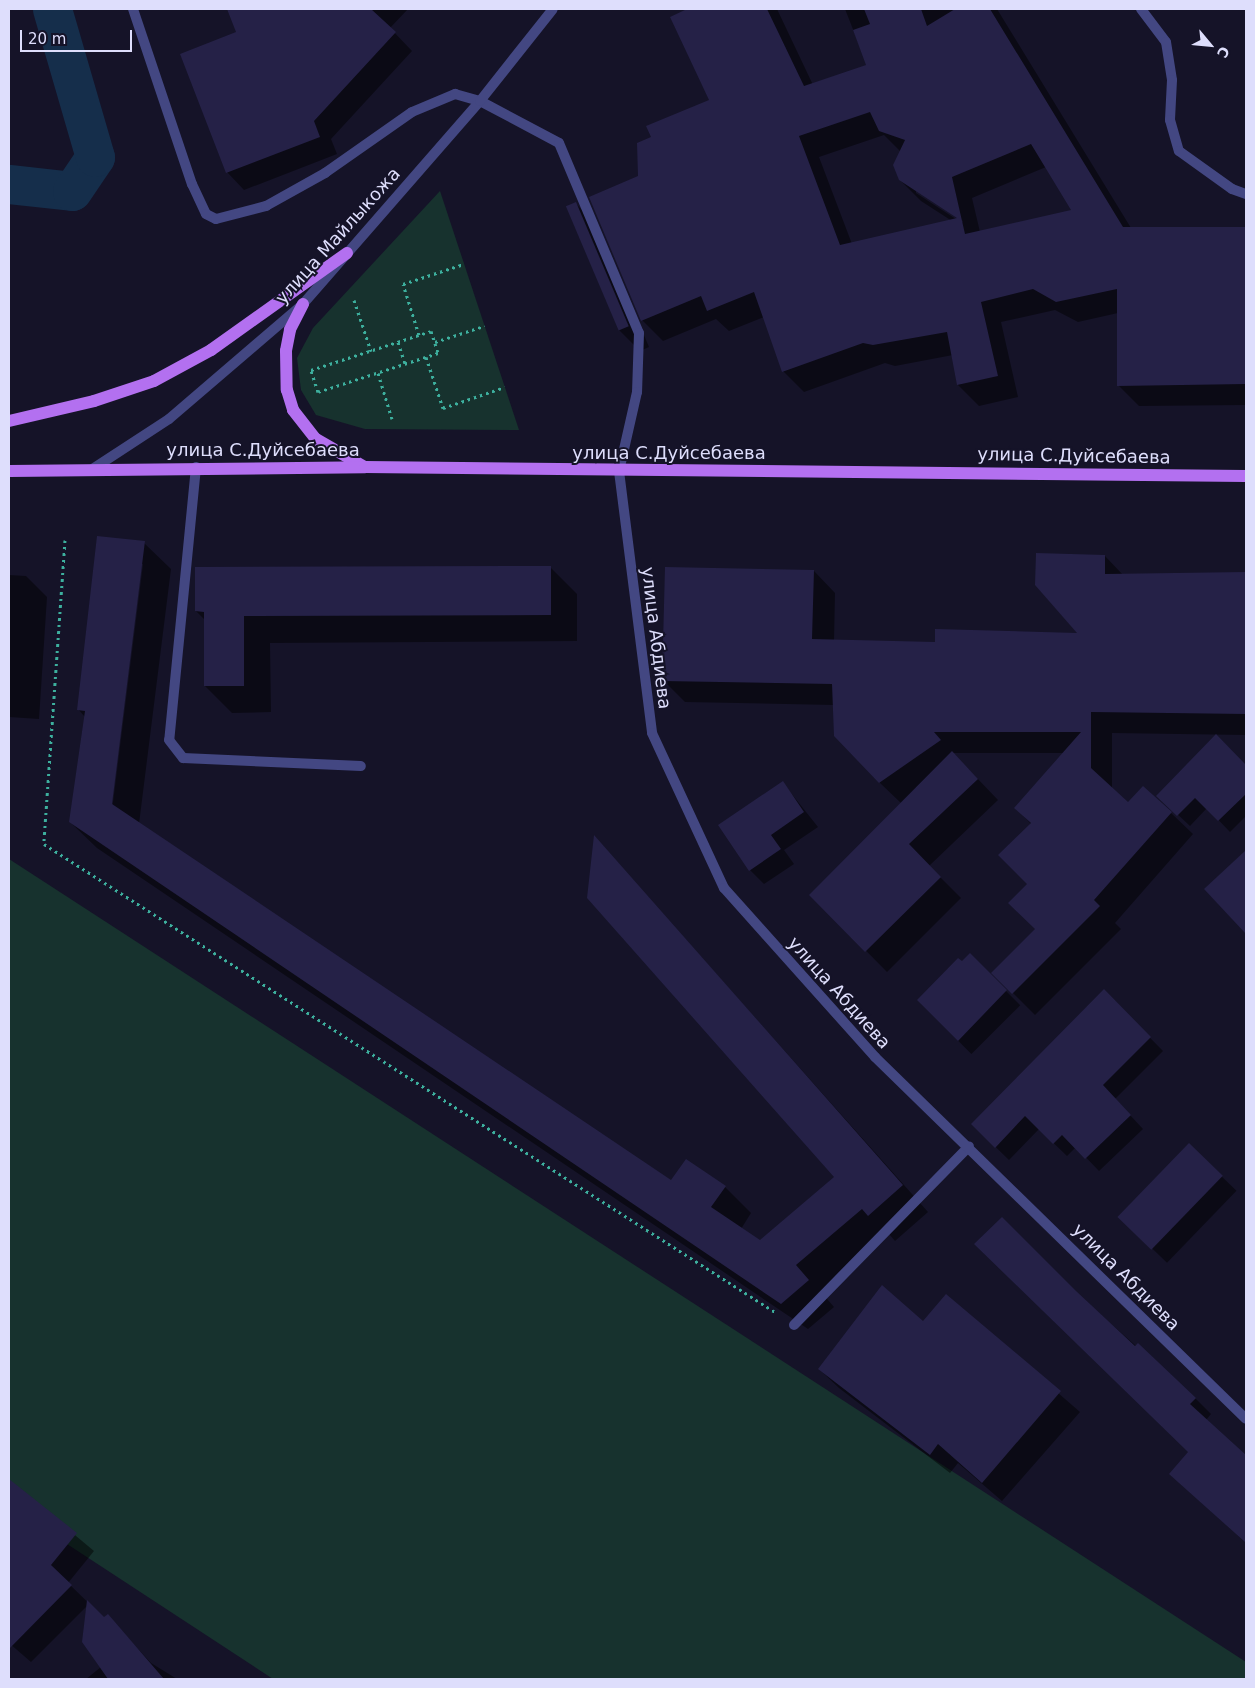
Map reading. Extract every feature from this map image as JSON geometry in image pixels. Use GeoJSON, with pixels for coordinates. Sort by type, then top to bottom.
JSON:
{"type":"FeatureCollection","features":[{"type":"Feature","properties":{"kind":"main road"},"geometry":{"type":"LineString","coordinates":[[9,421],[94,401],[154,380],[211,350],[347,253]]}},
{"type":"Feature","properties":{"kind":"main road"},"geometry":{"type":"LineString","coordinates":[[303,304],[290,330],[286,351],[286,390],[293,410],[316,439],[365,467]]}},
{"type":"Feature","properties":{"kind":"main road","name":"улица С.Дуйсебаева"},"geometry":{"type":"LineString","coordinates":[[9,472],[196,467],[365,467],[1246,476]]}},
{"type":"Feature","properties":{"kind":"street"},"geometry":{"type":"LineString","coordinates":[[133,9],[192,184],[206,214],[216,219],[266,206],[325,172],[412,112],[455,94],[480,101],[559,143],[639,332],[637,392],[619,471]]}},
{"type":"Feature","properties":{"kind":"street","name":"улица Майлыкожа"},"geometry":{"type":"LineString","coordinates":[[91,470],[169,419],[303,304],[480,101],[552,9]]}},
{"type":"Feature","properties":{"kind":"street"},"geometry":{"type":"LineString","coordinates":[[1141,9],[1166,42],[1172,72],[1170,120],[1179,151],[1232,190],[1246,194]]}},
{"type":"Feature","properties":{"kind":"street"},"geometry":{"type":"LineString","coordinates":[[196,467],[169,740],[183,758],[361,766]]}},
{"type":"Feature","properties":{"kind":"street","name":"улица Абдиева"},"geometry":{"type":"LineString","coordinates":[[619,471],[652,733],[724,888],[875,1057],[969,1146],[1246,1419]]}},
{"type":"Feature","properties":{"kind":"street"},"geometry":{"type":"LineString","coordinates":[[794,1324],[969,1146]]}},
{"type":"Feature","properties":{"kind":"path"},"geometry":{"type":"LineString","coordinates":[[419,335],[403,284],[464,264]]}},
{"type":"Feature","properties":{"kind":"path"},"geometry":{"type":"LineString","coordinates":[[354,300],[371,351]]}},
{"type":"Feature","properties":{"kind":"path"},"geometry":{"type":"LineString","coordinates":[[435,342],[484,326]]}},
{"type":"Feature","properties":{"kind":"path"},"geometry":{"type":"LineString","coordinates":[[431,331],[438,353],[318,392],[311,370],[419,335],[431,331]]}},
{"type":"Feature","properties":{"kind":"path"},"geometry":{"type":"LineString","coordinates":[[398,342],[405,364]]}},
{"type":"Feature","properties":{"kind":"path"},"geometry":{"type":"LineString","coordinates":[[426,357],[443,408],[505,387]]}},
{"type":"Feature","properties":{"kind":"path"},"geometry":{"type":"LineString","coordinates":[[378,372],[392,419]]}},
{"type":"Feature","properties":{"kind":"path"},"geometry":{"type":"LineString","coordinates":[[65,540],[44,844],[794,1324]]}},
{"type":"Feature","properties":{"kind":"green space"},"geometry":{"type":"Polygon","coordinates":[[[440,191],[519,430],[365,429],[316,415],[301,390],[297,358],[313,328],[440,191]]]}},
{"type":"Feature","properties":{"kind":"green space"},"geometry":{"type":"Polygon","coordinates":[[[9,859],[1246,1662],[1246,1679],[273,1679],[9,1506],[9,859]]]}},
{"type":"Feature","properties":{"kind":"building"},"geometry":{"type":"Polygon","coordinates":[[[227,9],[371,9],[396,32],[314,121],[320,137],[226,173],[180,54],[236,32],[227,9]]]}},
{"type":"Feature","properties":{"kind":"building"},"geometry":{"type":"Polygon","coordinates":[[[687,9],[767,9],[804,86],[866,65],[853,30],[870,24],[864,9],[921,9],[927,26],[955,9],[990,9],[1123,227],[1246,227],[1246,384],[1117,386],[1117,289],[1056,302],[1033,289],[981,302],[998,376],[957,385],[947,332],[873,345],[863,343],[782,372],[754,292],[707,311],[701,296],[641,321],[589,197],[638,176],[637,143],[651,137],[646,126],[709,100],[670,17],[687,9]],[[870,112],[799,136],[840,245],[957,218],[899,180],[893,165],[905,140],[879,131],[870,112]],[[1031,144],[952,177],[965,234],[1071,210],[1031,144]]]}},
{"type":"Feature","properties":{"kind":"building"},"geometry":{"type":"Polygon","coordinates":[[[576,202],[629,326],[619,331],[566,206],[576,202]]]}},
{"type":"Feature","properties":{"kind":"building"},"geometry":{"type":"Polygon","coordinates":[[[97,536],[145,541],[112,804],[671,1180],[686,1159],[726,1186],[711,1207],[760,1240],[834,1177],[587,898],[594,835],[903,1185],[868,1216],[862,1209],[796,1265],[809,1280],[781,1304],[69,822],[85,711],[77,710],[97,536]]]}},
{"type":"Feature","properties":{"kind":"building"},"geometry":{"type":"Polygon","coordinates":[[[1036,553],[1105,555],[1105,574],[1246,572],[1246,714],[1091,712],[1091,768],[1128,802],[1143,786],[1172,812],[1094,900],[1100,906],[1012,994],[991,973],[1035,929],[1008,903],[1027,884],[998,855],[1031,823],[1014,808],[1081,732],[934,732],[941,740],[879,783],[834,736],[832,684],[662,681],[665,567],[814,570],[812,639],[935,642],[935,629],[1077,633],[1035,585],[1036,553]]]}},
{"type":"Feature","properties":{"kind":"building"},"geometry":{"type":"Polygon","coordinates":[[[551,566],[551,615],[244,616],[244,686],[204,686],[204,612],[195,611],[195,567],[551,566]]]}},
{"type":"Feature","properties":{"kind":"building"},"geometry":{"type":"Polygon","coordinates":[[[1216,734],[1246,765],[1246,794],[1218,821],[1195,798],[1177,816],[1156,796],[1216,734]]]}},
{"type":"Feature","properties":{"kind":"building"},"geometry":{"type":"Polygon","coordinates":[[[952,751],[978,779],[909,844],[941,877],[865,952],[809,895],[952,751]]]}},
{"type":"Feature","properties":{"kind":"building"},"geometry":{"type":"Polygon","coordinates":[[[783,781],[804,812],[771,835],[781,849],[749,871],[718,825],[783,781]]]}},
{"type":"Feature","properties":{"kind":"building"},"geometry":{"type":"Polygon","coordinates":[[[1246,850],[1246,934],[1204,889],[1246,850]]]}},
{"type":"Feature","properties":{"kind":"building"},"geometry":{"type":"Polygon","coordinates":[[[970,953],[1007,990],[958,1041],[917,1000],[958,958],[962,961],[970,953]]]}},
{"type":"Feature","properties":{"kind":"building"},"geometry":{"type":"Polygon","coordinates":[[[1104,989],[1151,1037],[1103,1085],[1131,1115],[1085,1159],[1062,1135],[1053,1144],[1025,1116],[995,1148],[971,1124],[1104,989]]]}},
{"type":"Feature","properties":{"kind":"building"},"geometry":{"type":"Polygon","coordinates":[[[1189,1143],[1223,1176],[1151,1250],[1117,1217],[1189,1143]]]}},
{"type":"Feature","properties":{"kind":"building"},"geometry":{"type":"Polygon","coordinates":[[[1002,1217],[1076,1291],[1135,1346],[1138,1343],[1196,1398],[1190,1404],[1246,1455],[1246,1543],[1169,1474],[1188,1452],[974,1244],[1002,1217]]]}},
{"type":"Feature","properties":{"kind":"building"},"geometry":{"type":"Polygon","coordinates":[[[882,1285],[923,1321],[946,1294],[1061,1391],[982,1483],[938,1444],[930,1455],[818,1369],[882,1285]]]}},
{"type":"Feature","properties":{"kind":"building"},"geometry":{"type":"Polygon","coordinates":[[[9,1479],[77,1533],[51,1565],[72,1585],[9,1649],[9,1479]]]}},
{"type":"Feature","properties":{"kind":"building"},"geometry":{"type":"Polygon","coordinates":[[[87,1600],[104,1617],[108,1614],[164,1679],[108,1679],[82,1642],[87,1600]]]}},
{"type":"Feature","properties":{"kind":"waterway"},"geometry":{"type":"LineString","coordinates":[[9,184],[72,191],[95,157],[52,9]]}}]}
